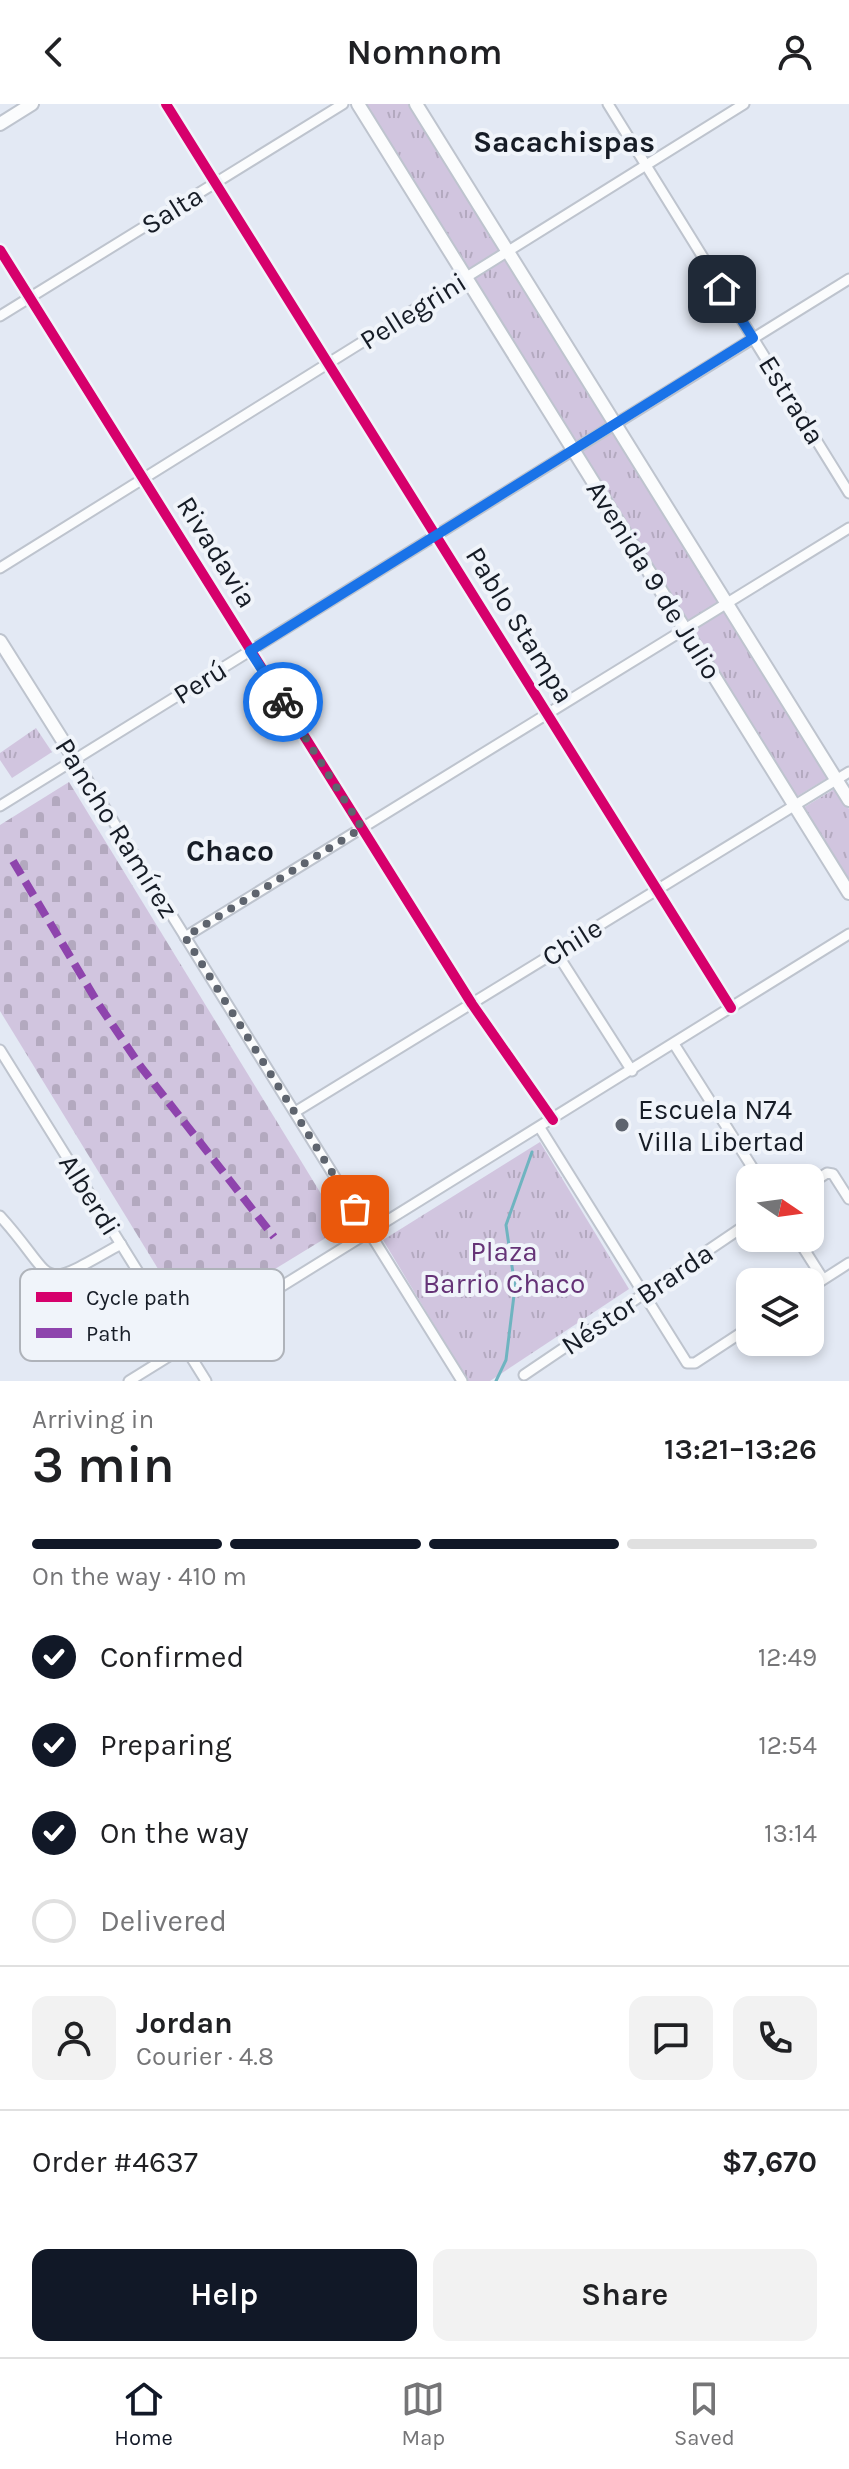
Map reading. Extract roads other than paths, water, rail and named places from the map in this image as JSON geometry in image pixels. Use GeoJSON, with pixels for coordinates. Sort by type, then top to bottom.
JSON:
{"type":"FeatureCollection","features":[{"type":"Feature","properties":{"kind":"main road"},"geometry":{"type":"LineString","coordinates":[[0,124],[32,104]]}},
{"type":"Feature","properties":{"kind":"main road","name":"Avenida 9 de Julio"},"geometry":{"type":"LineString","coordinates":[[358,104],[849,893]]}},
{"type":"Feature","properties":{"kind":"main road","name":"Avenida 9 de Julio"},"geometry":{"type":"LineString","coordinates":[[416,104],[849,800]]}},
{"type":"Feature","properties":{"kind":"main road","name":"Pancho Ramírez"},"geometry":{"type":"LineString","coordinates":[[0,641],[75,760]]}},
{"type":"Feature","properties":{"kind":"street","name":"Pablo Stampa"},"geometry":{"type":"LineString","coordinates":[[166,104],[731,1008]]}},
{"type":"Feature","properties":{"kind":"street","name":"Salta"},"geometry":{"type":"LineString","coordinates":[[0,316],[343,104]]}},
{"type":"Feature","properties":{"kind":"street","name":"Estrada"},"geometry":{"type":"LineString","coordinates":[[608,104],[849,493]]}},
{"type":"Feature","properties":{"kind":"street","name":"Pellegrini"},"geometry":{"type":"LineString","coordinates":[[0,568],[744,104]]}},
{"type":"Feature","properties":{"kind":"street","name":"Rivadavia"},"geometry":{"type":"LineString","coordinates":[[0,250],[472,1004],[553,1120]]}},
{"type":"Feature","properties":{"kind":"street","name":"Perú"},"geometry":{"type":"LineString","coordinates":[[0,806],[849,279]]}},
{"type":"Feature","properties":{"kind":"street"},"geometry":{"type":"LineString","coordinates":[[185,937],[849,528]]}},
{"type":"Feature","properties":{"kind":"street","name":"Pancho Ramírez"},"geometry":{"type":"LineString","coordinates":[[75,760],[462,1381]]}},
{"type":"Feature","properties":{"kind":"street","name":"Chile"},"geometry":{"type":"LineString","coordinates":[[295,1112],[849,772]]}},
{"type":"Feature","properties":{"kind":"street"},"geometry":{"type":"LineString","coordinates":[[284,1286],[849,934]]}},
{"type":"Feature","properties":{"kind":"street"},"geometry":{"type":"LineString","coordinates":[[556,952],[632,1071]]}},
{"type":"Feature","properties":{"kind":"street"},"geometry":{"type":"LineString","coordinates":[[674,1044],[750,1164]]}},
{"type":"Feature","properties":{"kind":"street","name":"Alberdi"},"geometry":{"type":"LineString","coordinates":[[1,1053],[137,1269]]}},
{"type":"Feature","properties":{"kind":"street"},"geometry":{"type":"LineString","coordinates":[[540,1128],[687,1363],[695,1363],[736,1336]]}},
{"type":"Feature","properties":{"kind":"street"},"geometry":{"type":"LineString","coordinates":[[824,1175],[833,1174],[849,1199]]}},
{"type":"Feature","properties":{"kind":"street"},"geometry":{"type":"LineString","coordinates":[[0,1216],[39,1269]]}},
{"type":"Feature","properties":{"kind":"street","name":"Néstor Brarda"},"geometry":{"type":"LineString","coordinates":[[524,1375],[736,1231]]}},
{"type":"Feature","properties":{"kind":"street"},"geometry":{"type":"LineString","coordinates":[[77,1269],[121,1244]]}},
{"type":"Feature","properties":{"kind":"street"},"geometry":{"type":"LineString","coordinates":[[824,1278],[849,1263]]}},
{"type":"Feature","properties":{"kind":"street"},"geometry":{"type":"LineString","coordinates":[[129,1381],[161,1361]]}},
{"type":"Feature","properties":{"kind":"street","name":"Alberdi"},"geometry":{"type":"LineString","coordinates":[[194,1361],[206,1381]]}},
{"type":"Feature","properties":{"kind":"waterway"},"geometry":{"type":"LineString","coordinates":[[496,1381],[506,1360],[515,1287],[506,1225],[532,1152]]}},
{"type":"Feature","properties":{"kind":"place","name":"Escuela N74 Villa Libertad"},"geometry":{"type":"Point","coordinates":[622,1125]}},
{"type":"Feature","properties":{"kind":"district","name":"Sacachispas"},"geometry":{"type":"Point","coordinates":[564,142]}},
{"type":"Feature","properties":{"kind":"district","name":"Chaco"},"geometry":{"type":"Point","coordinates":[230,851]}},
{"type":"Feature","properties":{"kind":"park label","name":"Plaza Barrio Chaco"},"geometry":{"type":"Point","coordinates":[504,1267]}}]}
